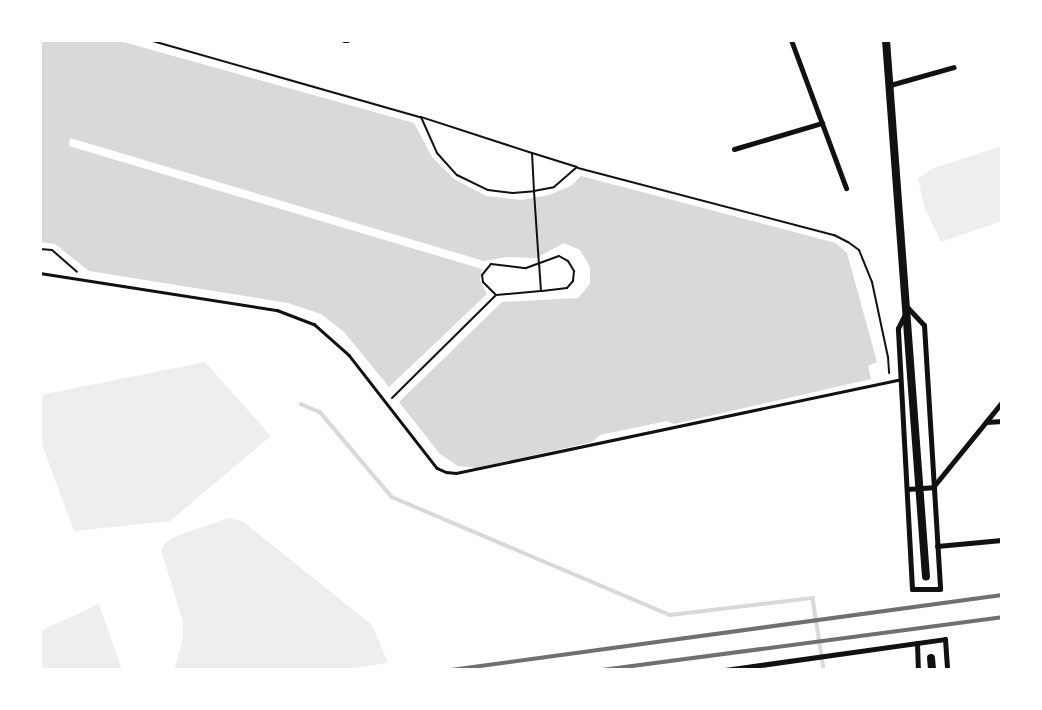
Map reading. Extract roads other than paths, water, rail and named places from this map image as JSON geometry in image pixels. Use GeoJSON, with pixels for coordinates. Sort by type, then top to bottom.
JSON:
{"type":"FeatureCollection","features":[{"type":"Feature","properties":{"kind":"main road"},"geometry":{"type":"LineString","coordinates":[[886,40],[926,576]]}},
{"type":"Feature","properties":{"kind":"main road"},"geometry":{"type":"LineString","coordinates":[[931,658],[932,670]]}},
{"type":"Feature","properties":{"kind":"street"},"geometry":{"type":"LineString","coordinates":[[791,40],[846,188]]}},
{"type":"Feature","properties":{"kind":"street"},"geometry":{"type":"LineString","coordinates":[[890,85],[954,68]]}},
{"type":"Feature","properties":{"kind":"street"},"geometry":{"type":"LineString","coordinates":[[734,149],[822,123]]}},
{"type":"Feature","properties":{"kind":"street"},"geometry":{"type":"LineString","coordinates":[[908,308],[924,325],[940,589],[912,589],[900,380],[898,328],[908,308]]}},
{"type":"Feature","properties":{"kind":"street"},"geometry":{"type":"LineString","coordinates":[[907,489],[933,487],[1002,402]]}},
{"type":"Feature","properties":{"kind":"street"},"geometry":{"type":"LineString","coordinates":[[986,422],[1002,421]]}},
{"type":"Feature","properties":{"kind":"street"},"geometry":{"type":"LineString","coordinates":[[937,546],[1002,540]]}},
{"type":"Feature","properties":{"kind":"street"},"geometry":{"type":"LineString","coordinates":[[725,670],[945,639],[947,670]]}},
{"type":"Feature","properties":{"kind":"street"},"geometry":{"type":"LineString","coordinates":[[917,643],[918,670]]}},
{"type":"Feature","properties":{"kind":"street"},"geometry":{"type":"LineString","coordinates":[[785,662],[786,670]]}},
{"type":"Feature","properties":{"kind":"lane"},"geometry":{"type":"LineString","coordinates":[[40,273],[277,310],[314,324],[349,355],[437,468],[456,473],[900,380]]}},
{"type":"Feature","properties":{"kind":"waterway"},"geometry":{"type":"LineString","coordinates":[[301,404],[320,412],[392,497],[670,615],[813,598],[824,670]]}},
{"type":"Feature","properties":{"kind":"railway"},"geometry":{"type":"LineString","coordinates":[[451,670],[1002,595]]}},
{"type":"Feature","properties":{"kind":"railway"},"geometry":{"type":"LineString","coordinates":[[602,670],[1002,617]]}}]}
